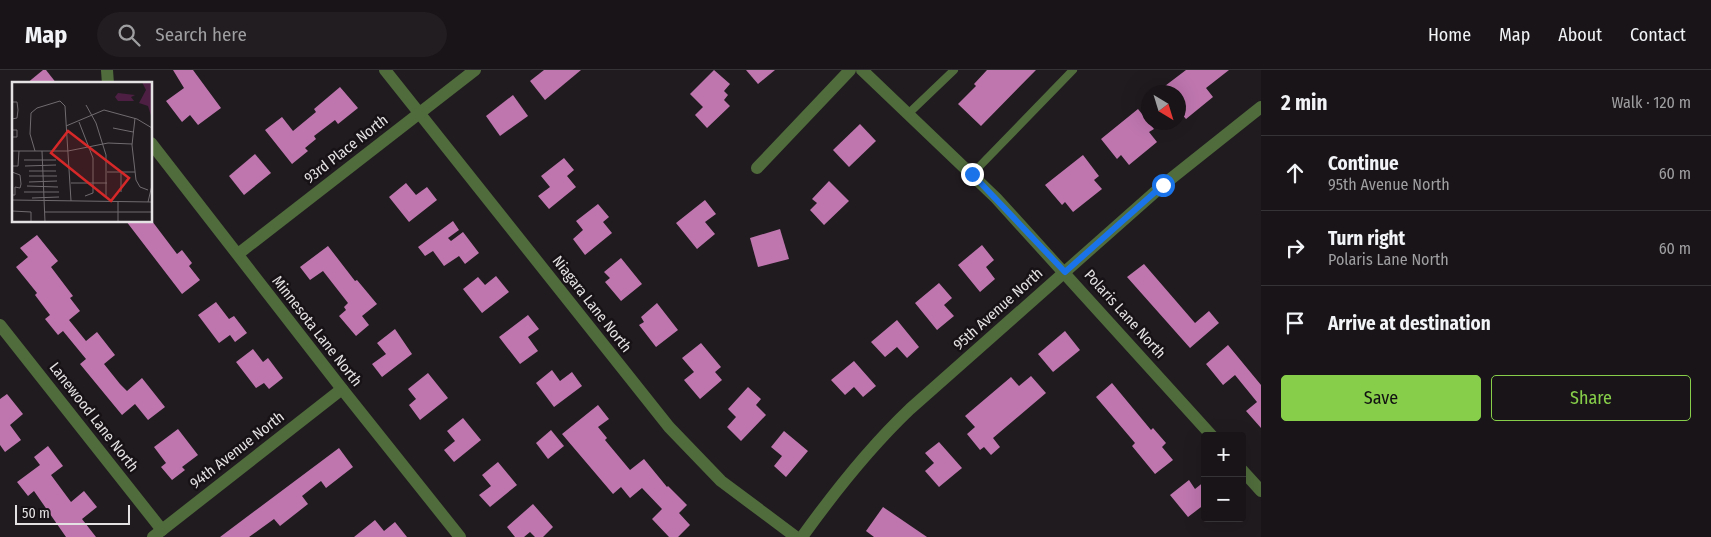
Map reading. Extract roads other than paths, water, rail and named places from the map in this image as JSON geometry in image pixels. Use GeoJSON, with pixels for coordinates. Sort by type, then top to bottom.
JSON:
{"type":"FeatureCollection","features":[{"type":"Feature","properties":{"kind":"street","name":"Niagara Lane North"},"geometry":{"type":"LineString","coordinates":[[385,70],[669,427],[721,481],[796,537]]}},
{"type":"Feature","properties":{"kind":"street","name":"93rd Place North"},"geometry":{"type":"LineString","coordinates":[[238,254],[475,70]]}},
{"type":"Feature","properties":{"kind":"street"},"geometry":{"type":"LineString","coordinates":[[757,168],[850,70]]}},
{"type":"Feature","properties":{"kind":"street","name":"Polaris Lane North"},"geometry":{"type":"LineString","coordinates":[[862,70],[972,174],[1065,272],[1208,432]]}},
{"type":"Feature","properties":{"kind":"street","name":"95th Avenue North"},"geometry":{"type":"LineString","coordinates":[[802,537],[846,477],[877,440],[1163,185],[1261,107]]}},
{"type":"Feature","properties":{"kind":"street","name":"Minnesota Lane North"},"geometry":{"type":"LineString","coordinates":[[152,144],[342,389],[460,537]]}},
{"type":"Feature","properties":{"kind":"street","name":"Lanewood Lane North"},"geometry":{"type":"LineString","coordinates":[[0,325],[157,534]]}},
{"type":"Feature","properties":{"kind":"street","name":"94th Avenue North"},"geometry":{"type":"LineString","coordinates":[[157,534],[342,389]]}},
{"type":"Feature","properties":{"kind":"street"},"geometry":{"type":"LineString","coordinates":[[1246,474],[1261,491]]}},
{"type":"Feature","properties":{"kind":"lane"},"geometry":{"type":"LineString","coordinates":[[908,114],[954,70]]}},
{"type":"Feature","properties":{"kind":"lane"},"geometry":{"type":"LineString","coordinates":[[972,174],[1073,70]]}}]}
